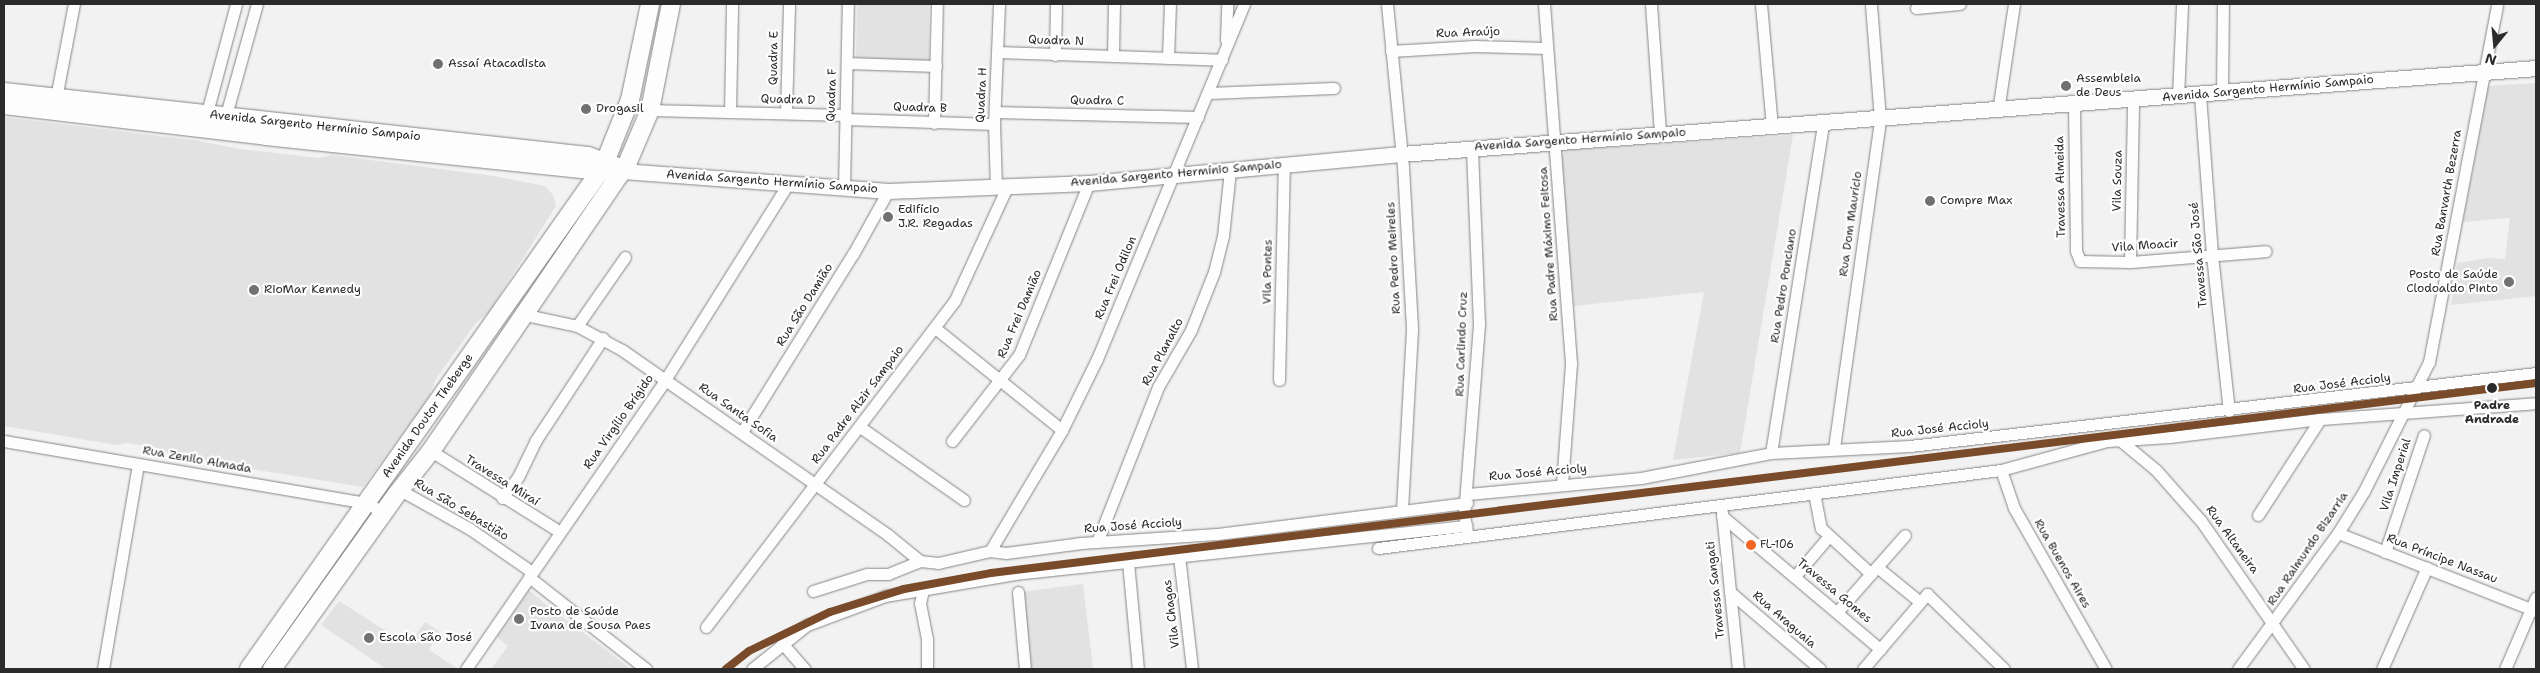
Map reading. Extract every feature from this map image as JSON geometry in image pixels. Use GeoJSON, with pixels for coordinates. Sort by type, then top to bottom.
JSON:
{"type":"FeatureCollection","features":[{"type":"Feature","properties":{"kind":"main road","name":"Avenida Doutor Theberge"},"geometry":{"type":"LineString","coordinates":[[249,669],[449,388],[603,167],[630,100],[650,4]]}},
{"type":"Feature","properties":{"kind":"main road","name":"Avenida Doutor Theberge"},"geometry":{"type":"LineString","coordinates":[[272,669],[400,490],[431,451],[623,171],[650,110],[671,4]]}},
{"type":"Feature","properties":{"kind":"main road","name":"Avenida Sargento Hermínio Sampaio"},"geometry":{"type":"LineString","coordinates":[[223,123],[509,162],[603,167],[623,171],[888,191],[1089,183],[1472,148],[1998,111],[2536,68]]}},
{"type":"Feature","properties":{"kind":"main road","name":"Avenida Sargento Hermínio Sampaio"},"geometry":{"type":"LineString","coordinates":[[4,92],[205,121]]}},
{"type":"Feature","properties":{"kind":"main road","name":"Avenida Sargento Hermínio Sampaio"},"geometry":{"type":"LineString","coordinates":[[4,105],[205,121],[588,156],[603,167]]}},
{"type":"Feature","properties":{"kind":"main road"},"geometry":{"type":"LineString","coordinates":[[509,162],[570,179],[577,194],[575,208]]}},
{"type":"Feature","properties":{"kind":"main road"},"geometry":{"type":"LineString","coordinates":[[449,388],[462,390],[467,399]]}},
{"type":"Feature","properties":{"kind":"street"},"geometry":{"type":"LineString","coordinates":[[56,98],[74,4]]}},
{"type":"Feature","properties":{"kind":"street"},"geometry":{"type":"LineString","coordinates":[[205,121],[236,4]]}},
{"type":"Feature","properties":{"kind":"street"},"geometry":{"type":"LineString","coordinates":[[223,123],[256,4]]}},
{"type":"Feature","properties":{"kind":"street"},"geometry":{"type":"LineString","coordinates":[[730,112],[732,4]]}},
{"type":"Feature","properties":{"kind":"street","name":"Quadra E"},"geometry":{"type":"LineString","coordinates":[[786,113],[789,4]]}},
{"type":"Feature","properties":{"kind":"street","name":"Quadra F"},"geometry":{"type":"LineString","coordinates":[[844,188],[848,4]]}},
{"type":"Feature","properties":{"kind":"street"},"geometry":{"type":"LineString","coordinates":[[934,123],[938,4]]}},
{"type":"Feature","properties":{"kind":"street","name":"Quadra H"},"geometry":{"type":"LineString","coordinates":[[999,4],[994,118],[1002,186]]}},
{"type":"Feature","properties":{"kind":"street"},"geometry":{"type":"LineString","coordinates":[[1055,54],[1056,4]]}},
{"type":"Feature","properties":{"kind":"street"},"geometry":{"type":"LineString","coordinates":[[1113,56],[1114,4]]}},
{"type":"Feature","properties":{"kind":"street"},"geometry":{"type":"LineString","coordinates":[[1168,58],[1170,4]]}},
{"type":"Feature","properties":{"kind":"street"},"geometry":{"type":"LineString","coordinates":[[1226,46],[1227,4]]}},
{"type":"Feature","properties":{"kind":"street","name":"Rua Frei Odilon"},"geometry":{"type":"LineString","coordinates":[[990,551],[1062,430],[1097,358],[1175,175],[1244,4]]}},
{"type":"Feature","properties":{"kind":"street","name":"Rua Pedro Meireles"},"geometry":{"type":"LineString","coordinates":[[1387,4],[1401,154],[1412,330],[1402,511]]}},
{"type":"Feature","properties":{"kind":"street","name":"Rua Padre Máximo Feitosa"},"geometry":{"type":"LineString","coordinates":[[1544,4],[1546,48],[1556,142],[1571,364],[1562,483]]}},
{"type":"Feature","properties":{"kind":"street"},"geometry":{"type":"LineString","coordinates":[[1652,4],[1660,134]]}},
{"type":"Feature","properties":{"kind":"street"},"geometry":{"type":"LineString","coordinates":[[1760,4],[1772,127]]}},
{"type":"Feature","properties":{"kind":"street","name":"Rua Dom Maurício"},"geometry":{"type":"LineString","coordinates":[[1834,448],[1880,119],[1871,4]]}},
{"type":"Feature","properties":{"kind":"street"},"geometry":{"type":"LineString","coordinates":[[1916,8],[1960,4]]}},
{"type":"Feature","properties":{"kind":"street"},"geometry":{"type":"LineString","coordinates":[[1998,111],[2014,4]]}},
{"type":"Feature","properties":{"kind":"street"},"geometry":{"type":"LineString","coordinates":[[2178,97],[2182,4]]}},
{"type":"Feature","properties":{"kind":"street"},"geometry":{"type":"LineString","coordinates":[[2222,94],[2223,4]]}},
{"type":"Feature","properties":{"kind":"street","name":"Rua Banvarth Bezerra"},"geometry":{"type":"LineString","coordinates":[[2405,412],[2432,353],[2497,4]]}},
{"type":"Feature","properties":{"kind":"street","name":"Rua Araújo"},"geometry":{"type":"LineString","coordinates":[[1391,51],[1475,46],[1546,48]]}},
{"type":"Feature","properties":{"kind":"street","name":"Quadra N"},"geometry":{"type":"LineString","coordinates":[[998,52],[1222,60]]}},
{"type":"Feature","properties":{"kind":"street"},"geometry":{"type":"LineString","coordinates":[[847,63],[936,66]]}},
{"type":"Feature","properties":{"kind":"street"},"geometry":{"type":"LineString","coordinates":[[1208,93],[1334,88]]}},
{"type":"Feature","properties":{"kind":"street","name":"Travessa São José"},"geometry":{"type":"LineString","coordinates":[[2200,95],[2212,255],[2229,411]]}},
{"type":"Feature","properties":{"kind":"street","name":"Vila Souza"},"geometry":{"type":"LineString","coordinates":[[2130,262],[2133,100]]}},
{"type":"Feature","properties":{"kind":"street","name":"Travessa Almeida"},"geometry":{"type":"LineString","coordinates":[[2074,105],[2076,251],[2080,261],[2085,263]]}},
{"type":"Feature","properties":{"kind":"street","name":"Quadra D"},"geometry":{"type":"LineString","coordinates":[[650,110],[786,113],[845,117]]}},
{"type":"Feature","properties":{"kind":"street","name":"Quadra B"},"geometry":{"type":"LineString","coordinates":[[845,117],[934,123],[994,118]]}},
{"type":"Feature","properties":{"kind":"street","name":"Quadra C"},"geometry":{"type":"LineString","coordinates":[[994,118],[1198,117]]}},
{"type":"Feature","properties":{"kind":"street","name":"Rua Pedro Ponciano"},"geometry":{"type":"LineString","coordinates":[[1771,453],[1823,124]]}},
{"type":"Feature","properties":{"kind":"street","name":"Rua Carlindo Cruz"},"geometry":{"type":"LineString","coordinates":[[1468,539],[1466,526],[1467,498],[1478,324],[1472,148]]}},
{"type":"Feature","properties":{"kind":"street","name":"Vila Pontes"},"geometry":{"type":"LineString","coordinates":[[1279,380],[1284,165]]}},
{"type":"Feature","properties":{"kind":"street","name":"Rua Planalto"},"geometry":{"type":"LineString","coordinates":[[1097,542],[1158,387],[1191,330],[1214,272],[1223,236],[1230,170]]}},
{"type":"Feature","properties":{"kind":"street","name":"Rua Frei Damião"},"geometry":{"type":"LineString","coordinates":[[952,441],[1019,354],[1089,183]]}},
{"type":"Feature","properties":{"kind":"street","name":"Rua Virgílio Brígido"},"geometry":{"type":"LineString","coordinates":[[466,669],[665,380],[788,184]]}},
{"type":"Feature","properties":{"kind":"street","name":"Rua Padre Alzir Sampaio"},"geometry":{"type":"LineString","coordinates":[[706,627],[955,300],[1002,186]]}},
{"type":"Feature","properties":{"kind":"street","name":"Rua São Damião"},"geometry":{"type":"LineString","coordinates":[[742,432],[853,254],[888,191]]}},
{"type":"Feature","properties":{"kind":"street","name":"Vila Moacir"},"geometry":{"type":"LineString","coordinates":[[2085,263],[2130,262],[2266,251]]}},
{"type":"Feature","properties":{"kind":"street"},"geometry":{"type":"LineString","coordinates":[[577,326],[625,257]]}},
{"type":"Feature","properties":{"kind":"street","name":"Rua Santa Sofia"},"geometry":{"type":"LineString","coordinates":[[526,315],[577,326],[603,338],[742,432],[814,486],[888,534],[920,561]]}},
{"type":"Feature","properties":{"kind":"street"},"geometry":{"type":"LineString","coordinates":[[935,328],[1062,430]]}},
{"type":"Feature","properties":{"kind":"street"},"geometry":{"type":"LineString","coordinates":[[502,498],[518,477],[536,440],[603,338]]}},
{"type":"Feature","properties":{"kind":"street","name":"Rua José Accioly"},"geometry":{"type":"LineString","coordinates":[[920,561],[938,562],[990,551],[1006,553],[1097,542],[1226,533],[1402,511],[1467,498],[1562,483],[1640,478],[1771,453],[1834,448],[1910,446],[2229,411],[2536,373]]}},
{"type":"Feature","properties":{"kind":"street"},"geometry":{"type":"LineString","coordinates":[[1378,548],[1722,512],[1814,493],[2001,470],[2107,441],[2320,419],[2536,404]]}},
{"type":"Feature","properties":{"kind":"street","name":"Rua Raimundo Bizarria"},"geometry":{"type":"LineString","coordinates":[[2238,669],[2274,623],[2338,533],[2405,412]]}},
{"type":"Feature","properties":{"kind":"street"},"geometry":{"type":"LineString","coordinates":[[2258,515],[2320,419]]}},
{"type":"Feature","properties":{"kind":"street"},"geometry":{"type":"LineString","coordinates":[[860,427],[964,500]]}},
{"type":"Feature","properties":{"kind":"street","name":"Vila Imperial"},"geometry":{"type":"LineString","coordinates":[[2385,552],[2424,435]]}},
{"type":"Feature","properties":{"kind":"street","name":"Rua Zenilo Almada"},"geometry":{"type":"LineString","coordinates":[[4,441],[366,504],[384,512]]}},
{"type":"Feature","properties":{"kind":"street","name":"Rua Altaneira"},"geometry":{"type":"LineString","coordinates":[[2121,441],[2179,494],[2218,542],[2304,669]]}},
{"type":"Feature","properties":{"kind":"street","name":"Travessa Miraí"},"geometry":{"type":"LineString","coordinates":[[431,451],[502,498],[560,532]]}},
{"type":"Feature","properties":{"kind":"street"},"geometry":{"type":"LineString","coordinates":[[103,669],[138,464]]}},
{"type":"Feature","properties":{"kind":"street","name":"Rua Buenos Aires"},"geometry":{"type":"LineString","coordinates":[[2001,470],[2014,508],[2106,669]]}},
{"type":"Feature","properties":{"kind":"street","name":"Rua São Sebastião"},"geometry":{"type":"LineString","coordinates":[[400,490],[470,529],[530,574],[646,669]]}},
{"type":"Feature","properties":{"kind":"street"},"geometry":{"type":"LineString","coordinates":[[1814,493],[1821,528],[1829,536],[1874,571],[1924,598],[2004,669]]}},
{"type":"Feature","properties":{"kind":"street","name":"Travessa Gomes"},"geometry":{"type":"LineString","coordinates":[[1722,512],[1880,649]]}},
{"type":"Feature","properties":{"kind":"street","name":"Travessa Sangati"},"geometry":{"type":"LineString","coordinates":[[1722,512],[1739,669]]}},
{"type":"Feature","properties":{"kind":"street"},"geometry":{"type":"LineString","coordinates":[[752,669],[782,643],[820,618],[885,596],[917,594],[1015,574],[1466,526]]}},
{"type":"Feature","properties":{"kind":"street","name":"Rua Príncipe Nassau"},"geometry":{"type":"LineString","coordinates":[[2338,533],[2534,609]]}},
{"type":"Feature","properties":{"kind":"street"},"geometry":{"type":"LineString","coordinates":[[1838,611],[1905,535]]}},
{"type":"Feature","properties":{"kind":"street"},"geometry":{"type":"LineString","coordinates":[[1795,576],[1829,536]]}},
{"type":"Feature","properties":{"kind":"street","name":"Vila Chagas"},"geometry":{"type":"LineString","coordinates":[[1179,556],[1192,669]]}},
{"type":"Feature","properties":{"kind":"street"},"geometry":{"type":"LineString","coordinates":[[813,591],[867,574],[888,574],[920,561]]}},
{"type":"Feature","properties":{"kind":"street"},"geometry":{"type":"LineString","coordinates":[[1128,562],[1138,669]]}},
{"type":"Feature","properties":{"kind":"street"},"geometry":{"type":"LineString","coordinates":[[2382,669],[2427,567]]}},
{"type":"Feature","properties":{"kind":"street"},"geometry":{"type":"LineString","coordinates":[[1018,592],[1025,669]]}},
{"type":"Feature","properties":{"kind":"street","name":"Rua Araguaia"},"geometry":{"type":"LineString","coordinates":[[1730,592],[1820,669]]}},
{"type":"Feature","properties":{"kind":"street"},"geometry":{"type":"LineString","coordinates":[[917,594],[927,639],[926,669]]}},
{"type":"Feature","properties":{"kind":"street"},"geometry":{"type":"LineString","coordinates":[[2505,669],[2534,609],[2536,597]]}},
{"type":"Feature","properties":{"kind":"street"},"geometry":{"type":"LineString","coordinates":[[1863,669],[1924,598]]}},
{"type":"Feature","properties":{"kind":"street"},"geometry":{"type":"LineString","coordinates":[[782,643],[805,669]]}},
{"type":"Feature","properties":{"kind":"shaded area"},"geometry":{"type":"Polygon","coordinates":[[[857,4],[929,4],[929,61],[856,58],[857,4]]]}},
{"type":"Feature","properties":{"kind":"shaded area"},"geometry":{"type":"Polygon","coordinates":[[[2536,83],[2536,296],[2451,305],[2457,263],[2487,258],[2505,259],[2510,218],[2463,222],[2488,86],[2536,83]]]}},
{"type":"Feature","properties":{"kind":"shaded area","name":"RioMar Kennedy"},"geometry":{"type":"Polygon","coordinates":[[[4,117],[194,140],[240,149],[318,158],[332,155],[494,176],[545,186],[553,195],[556,206],[489,312],[475,324],[436,379],[428,399],[363,487],[189,459],[171,455],[161,449],[128,443],[116,445],[4,426],[4,117]]]}},
{"type":"Feature","properties":{"kind":"shaded area"},"geometry":{"type":"Polygon","coordinates":[[[1793,135],[1740,453],[1673,460],[1704,292],[1574,306],[1560,156],[1568,150],[1793,135]]]}},
{"type":"Feature","properties":{"kind":"shaded area"},"geometry":{"type":"Polygon","coordinates":[[[1083,584],[1093,669],[1030,669],[1020,592],[1083,584]]]}},
{"type":"Feature","properties":{"kind":"shaded area"},"geometry":{"type":"Polygon","coordinates":[[[529,590],[631,669],[491,669],[508,646],[497,637],[529,590]]]}},
{"type":"Feature","properties":{"kind":"shaded area","name":"Escola São José"},"geometry":{"type":"Polygon","coordinates":[[[339,601],[408,645],[425,622],[440,632],[429,650],[457,668],[386,669],[321,625],[339,601]]]}},
{"type":"Feature","properties":{"kind":"transit line"},"geometry":{"type":"LineString","coordinates":[[726,669],[749,651],[830,612],[904,589],[991,573],[2536,383]]}},
{"type":"Feature","properties":{"kind":"place","name":"Assaí Atacadista"},"geometry":{"type":"Point","coordinates":[438,64]}},
{"type":"Feature","properties":{"kind":"place","name":"Assembleia de Deus"},"geometry":{"type":"Point","coordinates":[2066,86]}},
{"type":"Feature","properties":{"kind":"place","name":"Drogasil"},"geometry":{"type":"Point","coordinates":[586,109]}},
{"type":"Feature","properties":{"kind":"place","name":"Compre Max"},"geometry":{"type":"Point","coordinates":[1930,201]}},
{"type":"Feature","properties":{"kind":"place","name":"Edifício J.R. Regadas"},"geometry":{"type":"Point","coordinates":[888,217]}},
{"type":"Feature","properties":{"kind":"place","name":"Posto de Saúde Clodoaldo Pinto"},"geometry":{"type":"Point","coordinates":[2509,282]}},
{"type":"Feature","properties":{"kind":"place","name":"RioMar Kennedy"},"geometry":{"type":"Point","coordinates":[254,290]}},
{"type":"Feature","properties":{"kind":"place","name":"Padre Andrade"},"geometry":{"type":"Point","coordinates":[2492,388]}},
{"type":"Feature","properties":{"kind":"place","name":"FL-106"},"geometry":{"type":"Point","coordinates":[1751,545]}},
{"type":"Feature","properties":{"kind":"place","name":"Posto de Saúde Ivana de Sousa Paes"},"geometry":{"type":"Point","coordinates":[519,619]}},
{"type":"Feature","properties":{"kind":"place","name":"Escola São José"},"geometry":{"type":"Point","coordinates":[369,638]}}]}
